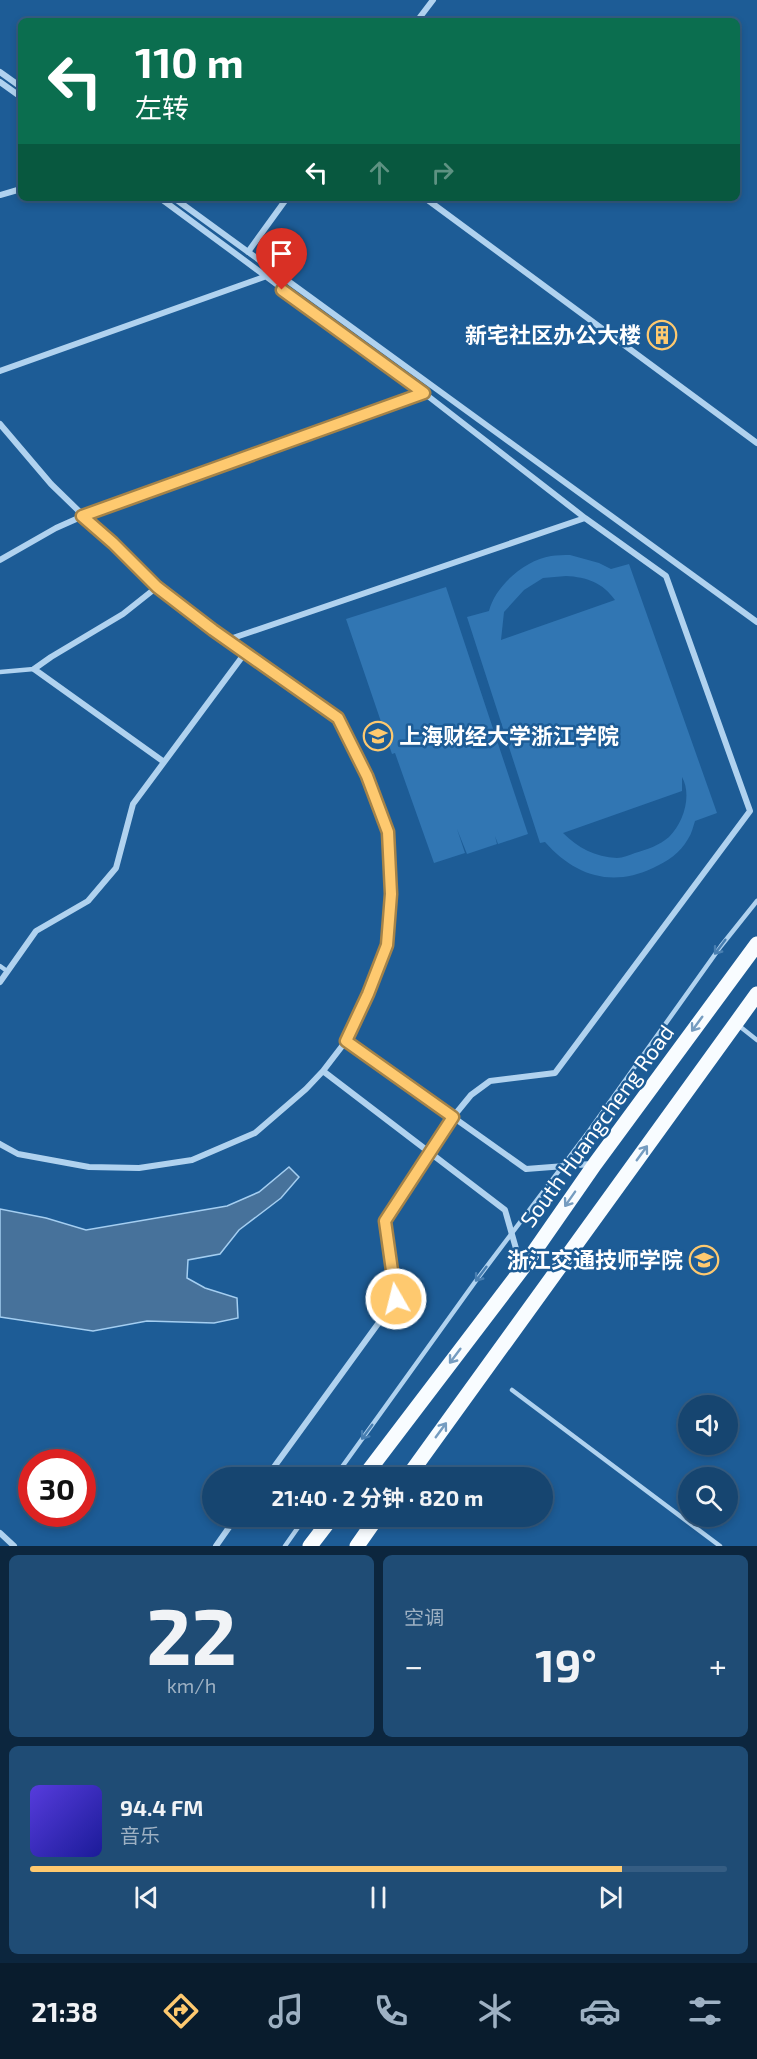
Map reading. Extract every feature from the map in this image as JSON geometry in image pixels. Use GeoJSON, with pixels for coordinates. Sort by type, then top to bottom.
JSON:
{"type":"FeatureCollection","features":[{"type":"Feature","properties":{"kind":"main road","name":"South Huangcheng Road"},"geometry":{"type":"LineString","coordinates":[[371,1467],[522,1269],[595,1164],[757,944]]}},
{"type":"Feature","properties":{"kind":"main road"},"geometry":{"type":"LineString","coordinates":[[415,1467],[757,994]]}},
{"type":"Feature","properties":{"kind":"main road"},"geometry":{"type":"LineString","coordinates":[[310,1546],[325,1527]]}},
{"type":"Feature","properties":{"kind":"main road"},"geometry":{"type":"LineString","coordinates":[[357,1546],[370,1527]]}},
{"type":"Feature","properties":{"kind":"street"},"geometry":{"type":"LineString","coordinates":[[419,18],[433,0]]}},
{"type":"Feature","properties":{"kind":"street"},"geometry":{"type":"LineString","coordinates":[[0,72],[18,85]]}},
{"type":"Feature","properties":{"kind":"street"},"geometry":{"type":"LineString","coordinates":[[0,82],[18,95]]}},
{"type":"Feature","properties":{"kind":"street"},"geometry":{"type":"LineString","coordinates":[[0,195],[18,190]]}},
{"type":"Feature","properties":{"kind":"street"},"geometry":{"type":"LineString","coordinates":[[164,201],[424,393],[585,518],[666,576],[750,811],[555,1073],[490,1081],[471,1095],[453,1117],[385,1221],[396,1299],[274,1467]]}},
{"type":"Feature","properties":{"kind":"street"},"geometry":{"type":"LineString","coordinates":[[178,201],[757,622]]}},
{"type":"Feature","properties":{"kind":"street"},"geometry":{"type":"LineString","coordinates":[[248,252],[285,201]]}},
{"type":"Feature","properties":{"kind":"street"},"geometry":{"type":"LineString","coordinates":[[428,201],[757,443]]}},
{"type":"Feature","properties":{"kind":"street"},"geometry":{"type":"LineString","coordinates":[[0,372],[264,277]]}},
{"type":"Feature","properties":{"kind":"street"},"geometry":{"type":"LineString","coordinates":[[0,560],[82,516],[424,393]]}},
{"type":"Feature","properties":{"kind":"street"},"geometry":{"type":"LineString","coordinates":[[0,424],[51,484],[157,587],[227,640],[338,718],[367,776],[388,832],[391,894],[387,945],[346,1041],[306,1089],[255,1133],[192,1160],[139,1168],[89,1167],[18,1154],[0,1144]]}},
{"type":"Feature","properties":{"kind":"street"},"geometry":{"type":"LineString","coordinates":[[227,640],[585,518]]}},
{"type":"Feature","properties":{"kind":"street"},"geometry":{"type":"LineString","coordinates":[[157,587],[123,614],[34,669],[164,762]]}},
{"type":"Feature","properties":{"kind":"street"},"geometry":{"type":"LineString","coordinates":[[0,982],[36,931],[88,901],[116,868],[133,804],[245,652]]}},
{"type":"Feature","properties":{"kind":"street"},"geometry":{"type":"LineString","coordinates":[[346,1041],[526,1169],[595,1164]]}},
{"type":"Feature","properties":{"kind":"street"},"geometry":{"type":"LineString","coordinates":[[323,1071],[505,1210],[522,1269]]}},
{"type":"Feature","properties":{"kind":"street"},"geometry":{"type":"LineString","coordinates":[[216,1546],[229,1527]]}},
{"type":"Feature","properties":{"kind":"street"},"geometry":{"type":"LineString","coordinates":[[0,1533],[14,1546]]}},
{"type":"Feature","properties":{"kind":"lane"},"geometry":{"type":"LineString","coordinates":[[0,672],[34,669]]}},
{"type":"Feature","properties":{"kind":"lane"},"geometry":{"type":"LineString","coordinates":[[342,1467],[721,946],[757,901]]}},
{"type":"Feature","properties":{"kind":"lane"},"geometry":{"type":"LineString","coordinates":[[0,966],[8,972]]}},
{"type":"Feature","properties":{"kind":"lane"},"geometry":{"type":"LineString","coordinates":[[736,1023],[757,1040]]}},
{"type":"Feature","properties":{"kind":"lane"},"geometry":{"type":"LineString","coordinates":[[512,1390],[720,1546]]}},
{"type":"Feature","properties":{"kind":"lane"},"geometry":{"type":"LineString","coordinates":[[285,1546],[298,1527]]}},
{"type":"Feature","properties":{"kind":"shaded area"},"geometry":{"type":"Polygon","coordinates":[[[570,555],[599,563],[611,569],[629,564],[717,813],[695,821],[685,844],[669,859],[653,868],[622,877],[594,875],[581,870],[568,863],[545,842],[540,843],[467,617],[489,611],[504,584],[531,563],[541,558],[570,555]],[[566,576],[543,578],[524,590],[504,612],[501,640],[615,600],[605,589],[594,582],[566,576]],[[682,777],[682,791],[563,833],[587,851],[601,856],[624,857],[657,845],[674,831],[685,808],[686,792],[682,777]]]}},
{"type":"Feature","properties":{"kind":"shaded area"},"geometry":{"type":"Polygon","coordinates":[[[446,587],[528,834],[498,844],[495,836],[497,844],[467,854],[457,829],[465,853],[434,863],[395,753],[392,754],[346,619],[446,587]]]}},
{"type":"Feature","properties":{"kind":"shaded area"},"geometry":{"type":"Polygon","coordinates":[[[289,1167],[299,1177],[281,1198],[239,1230],[220,1254],[188,1260],[187,1278],[205,1288],[237,1298],[238,1318],[214,1323],[147,1321],[93,1331],[0,1317],[0,1209],[46,1218],[86,1230],[227,1206],[259,1192],[289,1167]]]}},
{"type":"Feature","properties":{"kind":"place","name":"新宅社区办公大楼"},"geometry":{"type":"Point","coordinates":[662,335]}},
{"type":"Feature","properties":{"kind":"place","name":"上海财经大学浙江学院"},"geometry":{"type":"Point","coordinates":[378,736]}},
{"type":"Feature","properties":{"kind":"place","name":"浙江交通技师学院"},"geometry":{"type":"Point","coordinates":[704,1260]}},
{"type":"Feature","properties":{"kind":"route"},"geometry":{"type":"LineString","coordinates":[[282,290],[424,393],[82,516],[157,587],[213,630],[338,718],[367,776],[388,832],[390,911],[387,945],[346,1041],[453,1117],[385,1221],[396,1299]]}}]}
